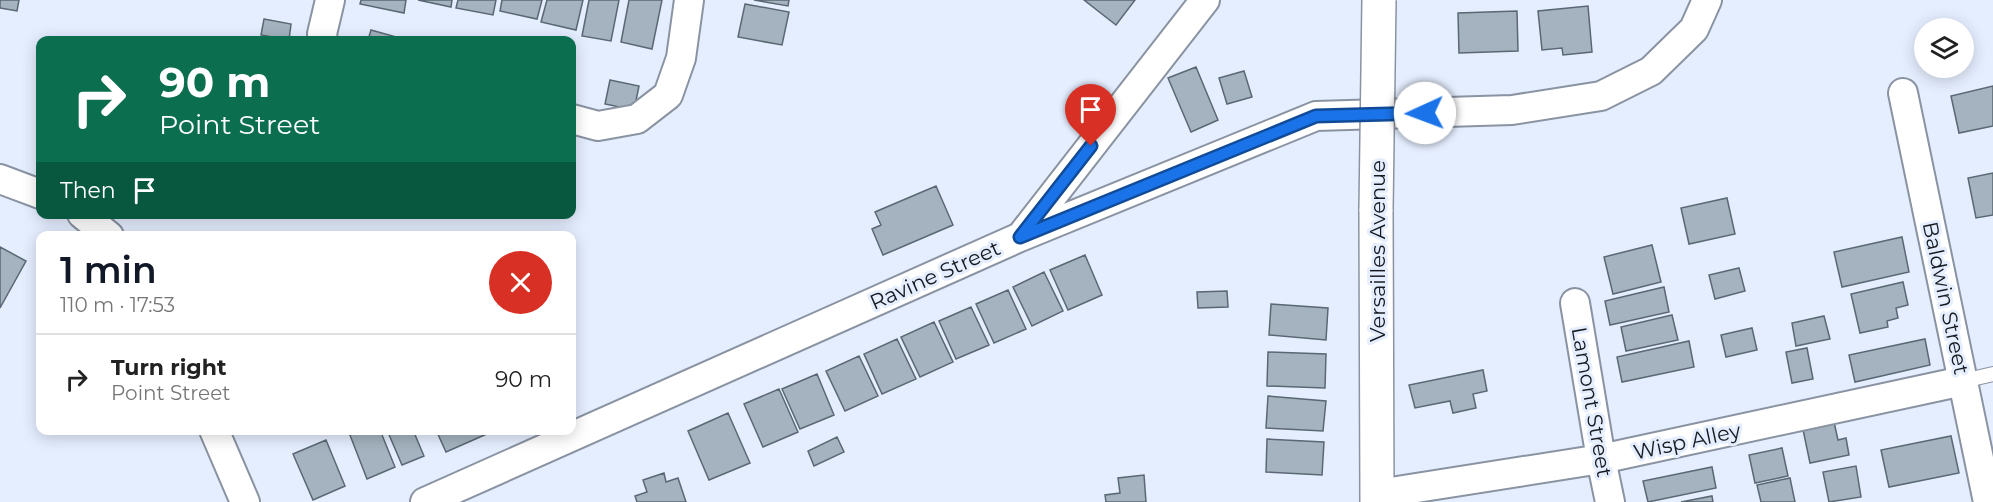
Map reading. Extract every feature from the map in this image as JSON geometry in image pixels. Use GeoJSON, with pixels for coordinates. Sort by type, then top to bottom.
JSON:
{"type":"FeatureCollection","features":[{"type":"Feature","properties":{"kind":"street"},"geometry":{"type":"LineString","coordinates":[[322,36],[330,0]]}},
{"type":"Feature","properties":{"kind":"street"},"geometry":{"type":"LineString","coordinates":[[576,120],[598,126],[637,119],[668,95],[681,58],[689,0]]}},
{"type":"Feature","properties":{"kind":"street"},"geometry":{"type":"LineString","coordinates":[[1020,237],[1205,0]]}},
{"type":"Feature","properties":{"kind":"street","name":"Versailles Avenue"},"geometry":{"type":"LineString","coordinates":[[1378,498],[1376,209],[1379,0]]}},
{"type":"Feature","properties":{"kind":"street","name":"Ravine Street"},"geometry":{"type":"LineString","coordinates":[[576,435],[1020,237],[1316,116],[1512,110],[1601,96],[1651,71],[1694,29],[1707,0]]}},
{"type":"Feature","properties":{"kind":"street","name":"Baldwin Street"},"geometry":{"type":"LineString","coordinates":[[1903,93],[1988,502]]}},
{"type":"Feature","properties":{"kind":"street"},"geometry":{"type":"LineString","coordinates":[[0,179],[36,192]]}},
{"type":"Feature","properties":{"kind":"street"},"geometry":{"type":"LineString","coordinates":[[88,219],[103,231]]}},
{"type":"Feature","properties":{"kind":"street","name":"Lamont Street"},"geometry":{"type":"LineString","coordinates":[[1575,303],[1610,502]]}},
{"type":"Feature","properties":{"kind":"street","name":"Wisp Alley"},"geometry":{"type":"LineString","coordinates":[[1378,498],[1601,459],[1963,381]]}},
{"type":"Feature","properties":{"kind":"street"},"geometry":{"type":"LineString","coordinates":[[216,435],[245,502]]}},
{"type":"Feature","properties":{"kind":"street","name":"Ravine Street"},"geometry":{"type":"LineString","coordinates":[[425,502],[575,435]]}},
{"type":"Feature","properties":{"kind":"lane","name":"Wisp Alley"},"geometry":{"type":"LineString","coordinates":[[1963,381],[1993,374]]}},
{"type":"Feature","properties":{"kind":"building"},"geometry":{"type":"Polygon","coordinates":[[[0,0],[19,0],[17,11],[0,8],[0,0]]]}},
{"type":"Feature","properties":{"kind":"building"},"geometry":{"type":"Polygon","coordinates":[[[361,0],[406,0],[404,13],[360,4],[361,0]]]}},
{"type":"Feature","properties":{"kind":"building"},"geometry":{"type":"Polygon","coordinates":[[[418,0],[452,0],[451,7],[418,0]]]}},
{"type":"Feature","properties":{"kind":"building"},"geometry":{"type":"Polygon","coordinates":[[[458,0],[496,0],[493,15],[456,8],[458,0]]]}},
{"type":"Feature","properties":{"kind":"building"},"geometry":{"type":"Polygon","coordinates":[[[502,0],[542,0],[537,19],[500,11],[502,0]]]}},
{"type":"Feature","properties":{"kind":"building"},"geometry":{"type":"Polygon","coordinates":[[[547,0],[583,0],[576,30],[541,22],[547,0]]]}},
{"type":"Feature","properties":{"kind":"building"},"geometry":{"type":"Polygon","coordinates":[[[589,0],[619,0],[611,41],[582,36],[589,0]]]}},
{"type":"Feature","properties":{"kind":"building"},"geometry":{"type":"Polygon","coordinates":[[[629,0],[662,0],[652,49],[621,42],[629,0]]]}},
{"type":"Feature","properties":{"kind":"building"},"geometry":{"type":"Polygon","coordinates":[[[754,0],[789,0],[788,6],[754,0]]]}},
{"type":"Feature","properties":{"kind":"building"},"geometry":{"type":"Polygon","coordinates":[[[1084,0],[1135,0],[1116,25],[1084,0]]]}},
{"type":"Feature","properties":{"kind":"building"},"geometry":{"type":"Polygon","coordinates":[[[745,4],[789,12],[782,45],[738,37],[745,4]]]}},
{"type":"Feature","properties":{"kind":"building"},"geometry":{"type":"Polygon","coordinates":[[[1588,6],[1592,52],[1563,55],[1562,48],[1542,50],[1538,11],[1588,6]]]}},
{"type":"Feature","properties":{"kind":"building"},"geometry":{"type":"Polygon","coordinates":[[[1517,11],[1518,51],[1459,53],[1458,13],[1517,11]]]}},
{"type":"Feature","properties":{"kind":"building"},"geometry":{"type":"Polygon","coordinates":[[[264,19],[291,24],[290,36],[261,35],[264,19]]]}},
{"type":"Feature","properties":{"kind":"building"},"geometry":{"type":"Polygon","coordinates":[[[371,30],[393,36],[369,36],[371,30]]]}},
{"type":"Feature","properties":{"kind":"building"},"geometry":{"type":"Polygon","coordinates":[[[1196,67],[1218,120],[1191,132],[1168,78],[1196,67]]]}},
{"type":"Feature","properties":{"kind":"building"},"geometry":{"type":"Polygon","coordinates":[[[1244,71],[1252,97],[1227,104],[1219,78],[1244,71]]]}},
{"type":"Feature","properties":{"kind":"building"},"geometry":{"type":"Polygon","coordinates":[[[610,80],[639,86],[634,110],[605,104],[610,80]]]}},
{"type":"Feature","properties":{"kind":"building"},"geometry":{"type":"Polygon","coordinates":[[[1993,86],[1993,126],[1959,133],[1951,96],[1993,86]]]}},
{"type":"Feature","properties":{"kind":"building"},"geometry":{"type":"Polygon","coordinates":[[[1993,173],[1993,215],[1976,218],[1968,178],[1993,173]]]}},
{"type":"Feature","properties":{"kind":"building"},"geometry":{"type":"Polygon","coordinates":[[[936,186],[953,225],[883,255],[872,229],[881,225],[875,212],[936,186]]]}},
{"type":"Feature","properties":{"kind":"building"},"geometry":{"type":"Polygon","coordinates":[[[1727,198],[1735,234],[1689,244],[1681,208],[1727,198]]]}},
{"type":"Feature","properties":{"kind":"building"},"geometry":{"type":"Polygon","coordinates":[[[1902,237],[1909,272],[1842,287],[1834,252],[1902,237]]]}},
{"type":"Feature","properties":{"kind":"building"},"geometry":{"type":"Polygon","coordinates":[[[1652,245],[1661,282],[1613,294],[1604,257],[1652,245]]]}},
{"type":"Feature","properties":{"kind":"building"},"geometry":{"type":"Polygon","coordinates":[[[0,247],[26,261],[0,308],[0,247]]]}},
{"type":"Feature","properties":{"kind":"building"},"geometry":{"type":"Polygon","coordinates":[[[1085,255],[1102,295],[1068,310],[1050,270],[1085,255]]]}},
{"type":"Feature","properties":{"kind":"building"},"geometry":{"type":"Polygon","coordinates":[[[1739,268],[1745,291],[1715,299],[1709,275],[1739,268]]]}},
{"type":"Feature","properties":{"kind":"building"},"geometry":{"type":"Polygon","coordinates":[[[1044,272],[1063,311],[1032,326],[1013,287],[1044,272]]]}},
{"type":"Feature","properties":{"kind":"building"},"geometry":{"type":"Polygon","coordinates":[[[1903,282],[1908,305],[1896,308],[1898,318],[1887,321],[1888,327],[1860,333],[1851,294],[1903,282]]]}},
{"type":"Feature","properties":{"kind":"building"},"geometry":{"type":"Polygon","coordinates":[[[1664,287],[1669,312],[1610,325],[1605,301],[1664,287]]]}},
{"type":"Feature","properties":{"kind":"building"},"geometry":{"type":"Polygon","coordinates":[[[1008,290],[1026,329],[994,343],[976,304],[1008,290]]]}},
{"type":"Feature","properties":{"kind":"building"},"geometry":{"type":"Polygon","coordinates":[[[1227,291],[1228,307],[1198,308],[1197,292],[1227,291]]]}},
{"type":"Feature","properties":{"kind":"building"},"geometry":{"type":"Polygon","coordinates":[[[1271,304],[1328,308],[1326,340],[1269,335],[1271,304]]]}},
{"type":"Feature","properties":{"kind":"building"},"geometry":{"type":"Polygon","coordinates":[[[971,307],[989,345],[956,359],[939,321],[971,307]]]}},
{"type":"Feature","properties":{"kind":"building"},"geometry":{"type":"Polygon","coordinates":[[[1672,315],[1678,340],[1626,351],[1621,327],[1672,315]]]}},
{"type":"Feature","properties":{"kind":"building"},"geometry":{"type":"Polygon","coordinates":[[[1824,316],[1830,339],[1796,346],[1792,323],[1824,316]]]}},
{"type":"Feature","properties":{"kind":"building"},"geometry":{"type":"Polygon","coordinates":[[[934,322],[953,362],[920,377],[901,337],[934,322]]]}},
{"type":"Feature","properties":{"kind":"building"},"geometry":{"type":"Polygon","coordinates":[[[1752,328],[1757,350],[1726,357],[1721,335],[1752,328]]]}},
{"type":"Feature","properties":{"kind":"building"},"geometry":{"type":"Polygon","coordinates":[[[897,339],[916,379],[882,394],[864,354],[897,339]]]}},
{"type":"Feature","properties":{"kind":"building"},"geometry":{"type":"Polygon","coordinates":[[[1925,339],[1930,365],[1855,382],[1849,355],[1925,339]]]}},
{"type":"Feature","properties":{"kind":"building"},"geometry":{"type":"Polygon","coordinates":[[[1689,341],[1694,367],[1622,382],[1617,357],[1689,341]]]}},
{"type":"Feature","properties":{"kind":"building"},"geometry":{"type":"Polygon","coordinates":[[[1807,348],[1813,379],[1792,383],[1786,352],[1807,348]]]}},
{"type":"Feature","properties":{"kind":"building"},"geometry":{"type":"Polygon","coordinates":[[[1268,352],[1326,354],[1325,388],[1267,386],[1268,352]]]}},
{"type":"Feature","properties":{"kind":"building"},"geometry":{"type":"Polygon","coordinates":[[[859,356],[878,396],[845,411],[826,371],[859,356]]]}},
{"type":"Feature","properties":{"kind":"building"},"geometry":{"type":"Polygon","coordinates":[[[1483,370],[1487,391],[1473,394],[1476,408],[1453,413],[1450,401],[1415,408],[1409,385],[1483,370]]]}},
{"type":"Feature","properties":{"kind":"building"},"geometry":{"type":"Polygon","coordinates":[[[817,374],[834,415],[800,429],[782,389],[817,374]]]}},
{"type":"Feature","properties":{"kind":"building"},"geometry":{"type":"Polygon","coordinates":[[[779,389],[798,432],[763,447],[744,404],[779,389]]]}},
{"type":"Feature","properties":{"kind":"building"},"geometry":{"type":"Polygon","coordinates":[[[1268,396],[1326,401],[1323,431],[1266,428],[1268,396]]]}},
{"type":"Feature","properties":{"kind":"building"},"geometry":{"type":"Polygon","coordinates":[[[728,413],[750,463],[709,480],[688,431],[728,413]]]}},
{"type":"Feature","properties":{"kind":"building"},"geometry":{"type":"Polygon","coordinates":[[[1832,413],[1838,440],[1846,438],[1849,455],[1810,463],[1801,420],[1832,413]]]}},
{"type":"Feature","properties":{"kind":"building"},"geometry":{"type":"Polygon","coordinates":[[[350,435],[382,435],[395,467],[367,479],[350,435]]]}},
{"type":"Feature","properties":{"kind":"building"},"geometry":{"type":"Polygon","coordinates":[[[389,435],[415,435],[424,456],[402,465],[389,435]]]}},
{"type":"Feature","properties":{"kind":"building"},"geometry":{"type":"Polygon","coordinates":[[[438,435],[484,435],[446,452],[438,435]]]}},
{"type":"Feature","properties":{"kind":"building"},"geometry":{"type":"Polygon","coordinates":[[[1951,436],[1959,473],[1889,487],[1881,450],[1951,436]]]}},
{"type":"Feature","properties":{"kind":"building"},"geometry":{"type":"Polygon","coordinates":[[[837,437],[844,452],[814,466],[808,451],[837,437]]]}},
{"type":"Feature","properties":{"kind":"building"},"geometry":{"type":"Polygon","coordinates":[[[1267,439],[1324,442],[1322,475],[1266,472],[1267,439]]]}},
{"type":"Feature","properties":{"kind":"building"},"geometry":{"type":"Polygon","coordinates":[[[326,440],[345,486],[313,500],[293,454],[326,440]]]}},
{"type":"Feature","properties":{"kind":"building"},"geometry":{"type":"Polygon","coordinates":[[[1782,448],[1788,476],[1755,483],[1749,455],[1782,448]]]}},
{"type":"Feature","properties":{"kind":"building"},"geometry":{"type":"Polygon","coordinates":[[[1856,466],[1861,497],[1829,502],[1823,472],[1856,466]]]}},
{"type":"Feature","properties":{"kind":"building"},"geometry":{"type":"Polygon","coordinates":[[[1712,467],[1716,488],[1648,502],[1643,481],[1712,467]]]}},
{"type":"Feature","properties":{"kind":"building"},"geometry":{"type":"Polygon","coordinates":[[[664,473],[666,482],[678,478],[686,502],[637,502],[635,496],[647,492],[643,480],[664,473]]]}},
{"type":"Feature","properties":{"kind":"building"},"geometry":{"type":"Polygon","coordinates":[[[1144,475],[1146,502],[1106,502],[1105,495],[1120,493],[1118,478],[1144,475]]]}},
{"type":"Feature","properties":{"kind":"building"},"geometry":{"type":"Polygon","coordinates":[[[1790,478],[1795,502],[1761,502],[1757,485],[1790,478]]]}},
{"type":"Feature","properties":{"kind":"building"},"geometry":{"type":"Polygon","coordinates":[[[1712,496],[1713,502],[1681,502],[1712,496]]]}},
{"type":"Feature","properties":{"kind":"route"},"geometry":{"type":"LineString","coordinates":[[1091,146],[1020,237],[1316,116],[1425,113]]}}]}
